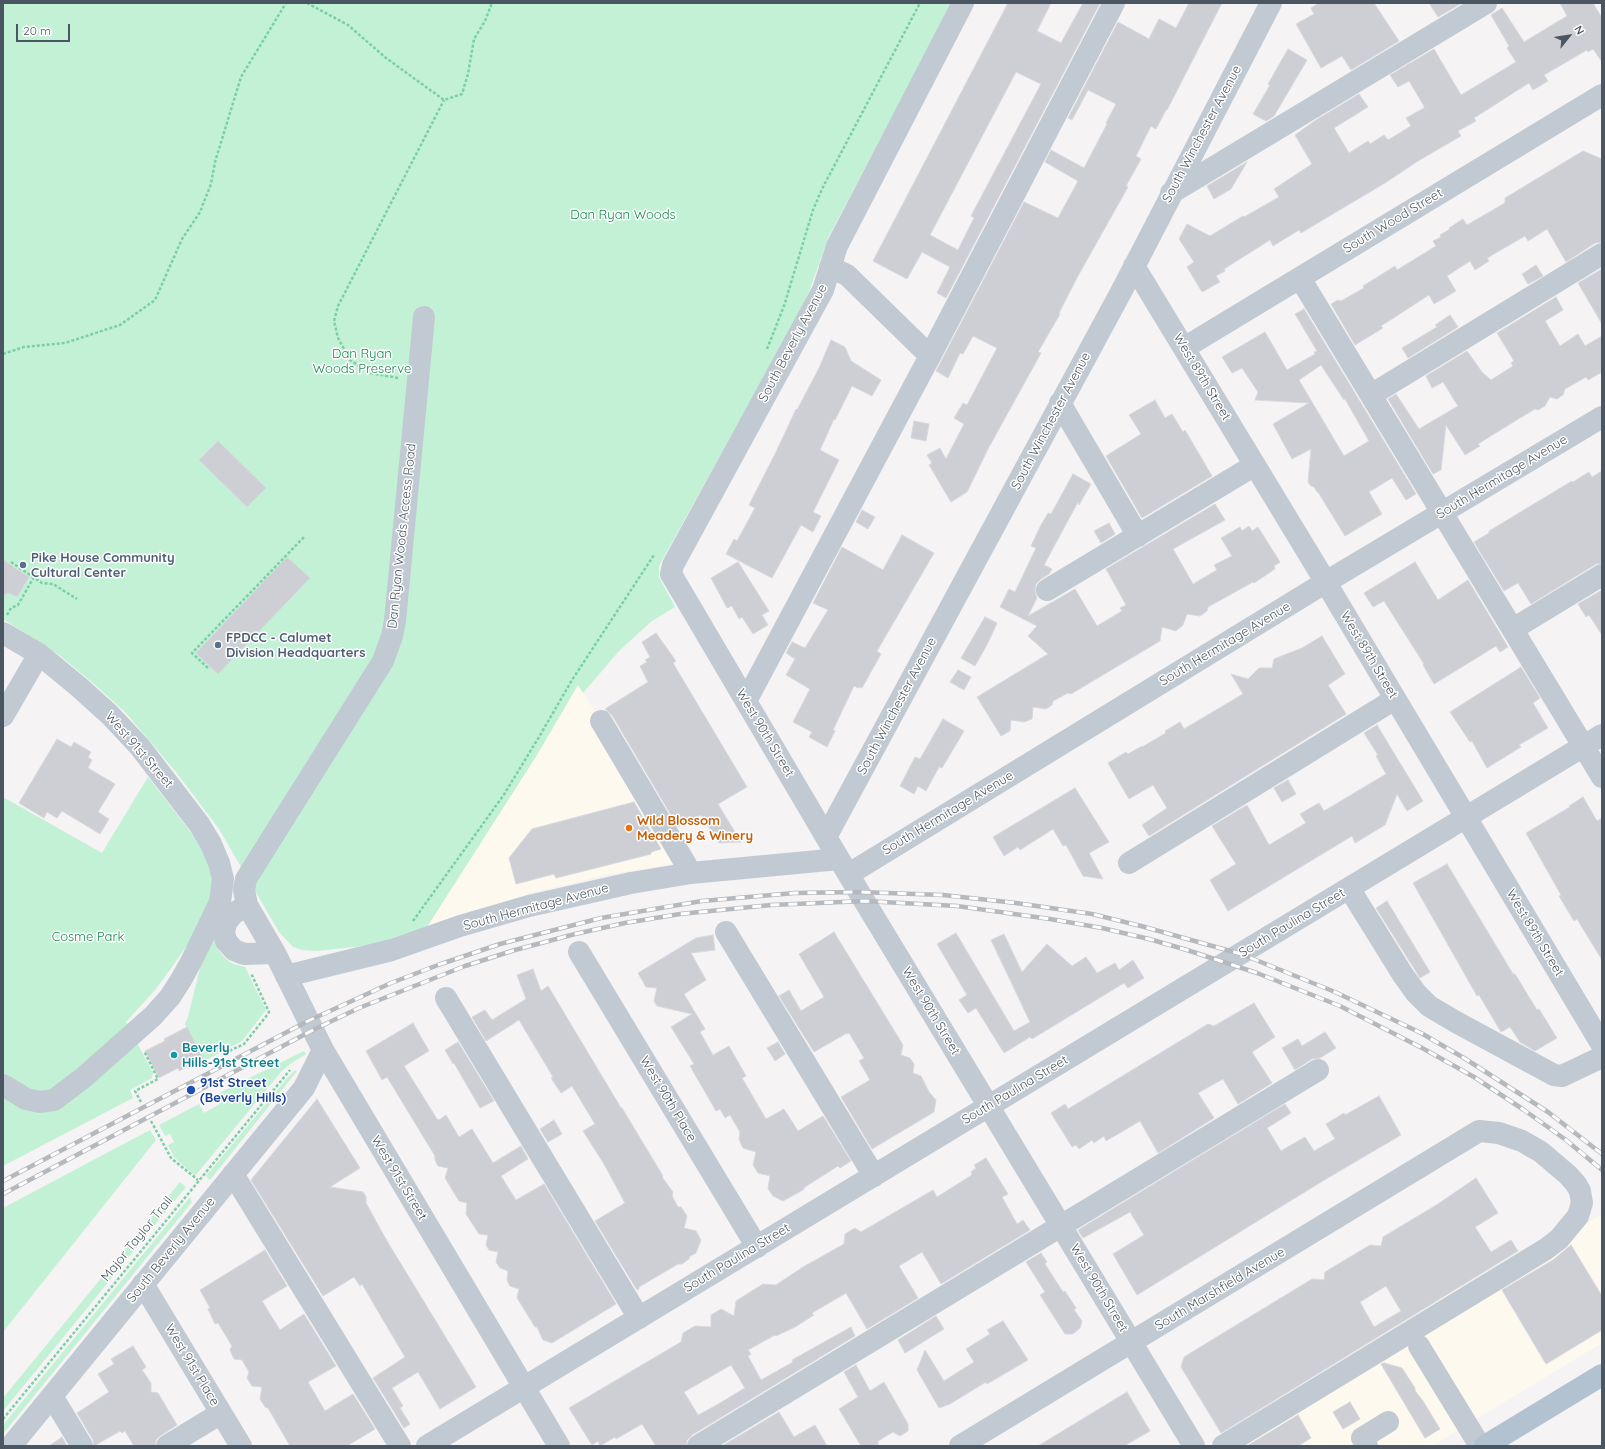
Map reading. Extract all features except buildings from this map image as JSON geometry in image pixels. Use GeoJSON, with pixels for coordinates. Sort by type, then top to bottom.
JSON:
{"type":"FeatureCollection","features":[{"type":"Feature","properties":{"kind":"main road"},"geometry":{"type":"LineString","coordinates":[[1485,1446],[1602,1375]]}},
{"type":"Feature","properties":{"kind":"street","name":"South Beverly Avenue"},"geometry":{"type":"LineString","coordinates":[[671,574],[673,565],[823,290],[837,246],[963,3]]}},
{"type":"Feature","properties":{"kind":"street"},"geometry":{"type":"LineString","coordinates":[[746,701],[930,356],[1114,3]]}},
{"type":"Feature","properties":{"kind":"street","name":"South Winchester Avenue"},"geometry":{"type":"LineString","coordinates":[[826,837],[1134,266],[1271,3]]}},
{"type":"Feature","properties":{"kind":"street"},"geometry":{"type":"LineString","coordinates":[[1171,193],[1486,3]]}},
{"type":"Feature","properties":{"kind":"street","name":"South Wood Street"},"geometry":{"type":"LineString","coordinates":[[1184,348],[1602,94]]}},
{"type":"Feature","properties":{"kind":"street"},"geometry":{"type":"LineString","coordinates":[[1371,395],[1602,254]]}},
{"type":"Feature","properties":{"kind":"street","name":"West 89th Street"},"geometry":{"type":"LineString","coordinates":[[1134,266],[1326,582],[1602,1044]]}},
{"type":"Feature","properties":{"kind":"street"},"geometry":{"type":"LineString","coordinates":[[830,267],[847,275],[930,356]]}},
{"type":"Feature","properties":{"kind":"street"},"geometry":{"type":"LineString","coordinates":[[1300,278],[1602,777]]}},
{"type":"Feature","properties":{"kind":"street","name":"Dan Ryan Woods Access Road"},"geometry":{"type":"LineString","coordinates":[[246,905],[244,890],[246,879],[383,661],[392,636],[424,317]]}},
{"type":"Feature","properties":{"kind":"street"},"geometry":{"type":"LineString","coordinates":[[1060,403],[1138,536]]}},
{"type":"Feature","properties":{"kind":"street","name":"South Hermitage Avenue"},"geometry":{"type":"LineString","coordinates":[[286,976],[392,950],[460,926],[551,900],[631,883],[691,873],[844,867],[1602,417]]}},
{"type":"Feature","properties":{"kind":"street"},"geometry":{"type":"LineString","coordinates":[[1047,590],[1255,465]]}},
{"type":"Feature","properties":{"kind":"street","name":"West 90th Street"},"geometry":{"type":"LineString","coordinates":[[671,574],[826,837],[1194,1446]]}},
{"type":"Feature","properties":{"kind":"street"},"geometry":{"type":"LineString","coordinates":[[1513,630],[1602,575]]}},
{"type":"Feature","properties":{"kind":"street","name":"West 91st Street"},"geometry":{"type":"LineString","coordinates":[[3,633],[39,654],[79,687],[110,715],[140,747],[199,824],[211,844],[219,863],[223,879],[220,902],[181,980],[170,997],[153,1016],[83,1078],[54,1100],[40,1102],[26,1099],[3,1085]]}},
{"type":"Feature","properties":{"kind":"street"},"geometry":{"type":"LineString","coordinates":[[3,716],[39,654]]}},
{"type":"Feature","properties":{"kind":"street"},"geometry":{"type":"LineString","coordinates":[[1128,863],[1395,699]]}},
{"type":"Feature","properties":{"kind":"street"},"geometry":{"type":"LineString","coordinates":[[601,721],[691,873]]}},
{"type":"Feature","properties":{"kind":"street","name":"South Paulina Street"},"geometry":{"type":"LineString","coordinates":[[427,1446],[1602,735]]}},
{"type":"Feature","properties":{"kind":"street"},"geometry":{"type":"LineString","coordinates":[[1349,888],[1403,975],[1416,993],[1429,1006],[1554,1075],[1562,1076],[1602,1057]]}},
{"type":"Feature","properties":{"kind":"street"},"geometry":{"type":"LineString","coordinates":[[246,905],[233,914],[226,923],[224,932],[226,941],[234,950],[244,954],[274,953]]}},
{"type":"Feature","properties":{"kind":"street","name":"West 91st Street"},"geometry":{"type":"LineString","coordinates":[[246,905],[274,953],[323,1050],[523,1388],[559,1446]]}},
{"type":"Feature","properties":{"kind":"street"},"geometry":{"type":"LineString","coordinates":[[726,932],[874,1176]]}},
{"type":"Feature","properties":{"kind":"street","name":"West 90th Place"},"geometry":{"type":"LineString","coordinates":[[579,952],[757,1247]]}},
{"type":"Feature","properties":{"kind":"street"},"geometry":{"type":"LineString","coordinates":[[446,998],[639,1318]]}},
{"type":"Feature","properties":{"kind":"street","name":"South Beverly Avenue"},"geometry":{"type":"LineString","coordinates":[[11,1446],[304,1088],[323,1050]]}},
{"type":"Feature","properties":{"kind":"street"},"geometry":{"type":"LineString","coordinates":[[698,1446],[1060,1225],[1318,1070]]}},
{"type":"Feature","properties":{"kind":"street","name":"South Marshfield Avenue"},"geometry":{"type":"LineString","coordinates":[[960,1446],[1479,1131],[1499,1133],[1522,1141],[1541,1152],[1568,1175],[1580,1191],[1582,1204],[1578,1216],[1559,1239],[1546,1249],[1223,1446]]}},
{"type":"Feature","properties":{"kind":"street"},"geometry":{"type":"LineString","coordinates":[[233,1174],[400,1446]]}},
{"type":"Feature","properties":{"kind":"street","name":"West 91st Place"},"geometry":{"type":"LineString","coordinates":[[143,1284],[241,1446]]}},
{"type":"Feature","properties":{"kind":"street"},"geometry":{"type":"LineString","coordinates":[[1419,1346],[1480,1446]]}},
{"type":"Feature","properties":{"kind":"street"},"geometry":{"type":"LineString","coordinates":[[52,1396],[82,1446]]}},
{"type":"Feature","properties":{"kind":"street"},"geometry":{"type":"LineString","coordinates":[[167,1446],[221,1413]]}},
{"type":"Feature","properties":{"kind":"street"},"geometry":{"type":"LineString","coordinates":[[1367,1446],[1362,1438],[1388,1422]]}},
{"type":"Feature","properties":{"kind":"path"},"geometry":{"type":"LineString","coordinates":[[3,354],[24,347],[65,344],[120,325],[155,300],[182,239],[200,212],[211,184],[215,162],[241,77],[286,3]]}},
{"type":"Feature","properties":{"kind":"path"},"geometry":{"type":"LineString","coordinates":[[307,3],[348,25],[386,58],[444,100]]}},
{"type":"Feature","properties":{"kind":"path"},"geometry":{"type":"LineString","coordinates":[[417,382],[370,373],[350,360],[338,338],[334,321],[338,306],[444,100],[462,94],[468,74],[474,39],[485,21],[492,3]]}},
{"type":"Feature","properties":{"kind":"path"},"geometry":{"type":"LineString","coordinates":[[764,354],[784,306],[813,210],[822,189],[920,3]]}},
{"type":"Feature","properties":{"kind":"path"},"geometry":{"type":"LineString","coordinates":[[208,668],[192,652],[305,536]]}},
{"type":"Feature","properties":{"kind":"path"},"geometry":{"type":"LineString","coordinates":[[412,922],[503,796],[572,680],[658,549]]}},
{"type":"Feature","properties":{"kind":"path"},"geometry":{"type":"LineString","coordinates":[[10,562],[42,583],[53,584],[77,599]]}},
{"type":"Feature","properties":{"kind":"path"},"geometry":{"type":"LineString","coordinates":[[3,621],[11,608],[18,605],[34,577]]}},
{"type":"Feature","properties":{"kind":"path"},"geometry":{"type":"LineString","coordinates":[[225,1053],[244,1044],[268,1012],[248,967],[244,954]]}},
{"type":"Feature","properties":{"kind":"path"},"geometry":{"type":"LineString","coordinates":[[141,1046],[158,1080],[135,1091],[141,1102]]}},
{"type":"Feature","properties":{"kind":"path","name":"Major Taylor Trail"},"geometry":{"type":"LineString","coordinates":[[3,1419],[287,1072]]}},
{"type":"Feature","properties":{"kind":"path"},"geometry":{"type":"LineString","coordinates":[[151,1121],[172,1158],[198,1180]]}},
{"type":"Feature","properties":{"kind":"shaded area"},"geometry":{"type":"Polygon","coordinates":[[[578,684],[684,862],[606,875],[531,893],[427,927],[537,755],[578,684]]]}},
{"type":"Feature","properties":{"kind":"shaded area"},"geometry":{"type":"Polygon","coordinates":[[[1602,1214],[1602,1343],[1432,1446],[1223,1446],[1602,1214]]]}},
{"type":"Feature","properties":{"kind":"green space","name":"Dan Ryan Woods"},"geometry":{"type":"Polygon","coordinates":[[[3,3],[952,3],[829,236],[806,300],[659,566],[659,577],[675,607],[652,621],[619,651],[583,693],[578,685],[537,755],[427,927],[372,945],[317,951],[302,950],[293,947],[279,932],[219,829],[176,772],[126,713],[59,655],[3,619],[3,3]]]}},
{"type":"Feature","properties":{"kind":"green space","name":"Cosme Park"},"geometry":{"type":"Polygon","coordinates":[[[148,777],[186,826],[206,855],[215,876],[215,899],[192,938],[155,990],[126,1022],[153,1073],[152,1078],[130,1090],[133,1098],[3,1166],[3,797],[102,853],[148,777]]]}},
{"type":"Feature","properties":{"kind":"green space"},"geometry":{"type":"Polygon","coordinates":[[[218,924],[216,944],[220,952],[233,964],[245,967],[266,1010],[242,1041],[204,1061],[185,1024],[199,972],[218,924]]]}},
{"type":"Feature","properties":{"kind":"green space"},"geometry":{"type":"Polygon","coordinates":[[[304,1051],[306,1054],[290,1064],[281,1072],[195,1176],[174,1157],[168,1145],[174,1142],[170,1134],[165,1136],[159,1125],[199,1104],[204,1113],[220,1104],[215,1095],[304,1051]]]}},
{"type":"Feature","properties":{"kind":"green space"},"geometry":{"type":"Polygon","coordinates":[[[295,1070],[297,1071],[210,1180],[206,1176],[295,1070]]]}},
{"type":"Feature","properties":{"kind":"green space"},"geometry":{"type":"Polygon","coordinates":[[[150,1130],[156,1140],[3,1332],[3,1208],[150,1130]]]}},
{"type":"Feature","properties":{"kind":"green space"},"geometry":{"type":"Polygon","coordinates":[[[180,1182],[186,1187],[3,1411],[3,1398],[180,1182]]]}},
{"type":"Feature","properties":{"kind":"green space"},"geometry":{"type":"Polygon","coordinates":[[[190,1197],[192,1202],[3,1434],[3,1425],[190,1197]]]}},
{"type":"Feature","properties":{"kind":"railway"},"geometry":{"type":"LineString","coordinates":[[3,1181],[308,1021],[391,983],[438,965],[500,944],[601,918],[702,901],[795,893],[859,892],[943,895],[1016,903],[1092,914],[1241,954],[1335,992],[1421,1033],[1464,1058],[1548,1112],[1602,1154]]}},
{"type":"Feature","properties":{"kind":"railway"},"geometry":{"type":"LineString","coordinates":[[3,1194],[313,1030],[359,1008],[465,966],[515,950],[575,934],[625,923],[680,914],[771,905],[865,901],[957,906],[1102,928],[1187,950],[1257,973],[1340,1006],[1424,1049],[1474,1077],[1566,1140],[1602,1170]]}},
{"type":"Feature","properties":{"kind":"place","name":"Pike House Community Cultural Center"},"geometry":{"type":"Point","coordinates":[23,565]}},
{"type":"Feature","properties":{"kind":"place","name":"FPDCC - Calumet Division Headquarters"},"geometry":{"type":"Point","coordinates":[218,645]}},
{"type":"Feature","properties":{"kind":"place","name":"Wild Blossom Meadery & Winery"},"geometry":{"type":"Point","coordinates":[629,828]}},
{"type":"Feature","properties":{"kind":"place","name":"Beverly Hills-91st Street"},"geometry":{"type":"Point","coordinates":[174,1055]}},
{"type":"Feature","properties":{"kind":"place","name":"91st Street (Beverly Hills)"},"geometry":{"type":"Point","coordinates":[191,1090]}},
{"type":"Feature","properties":{"kind":"park label","name":"Dan Ryan Woods Preserve"},"geometry":{"type":"Point","coordinates":[362,362]}}]}
